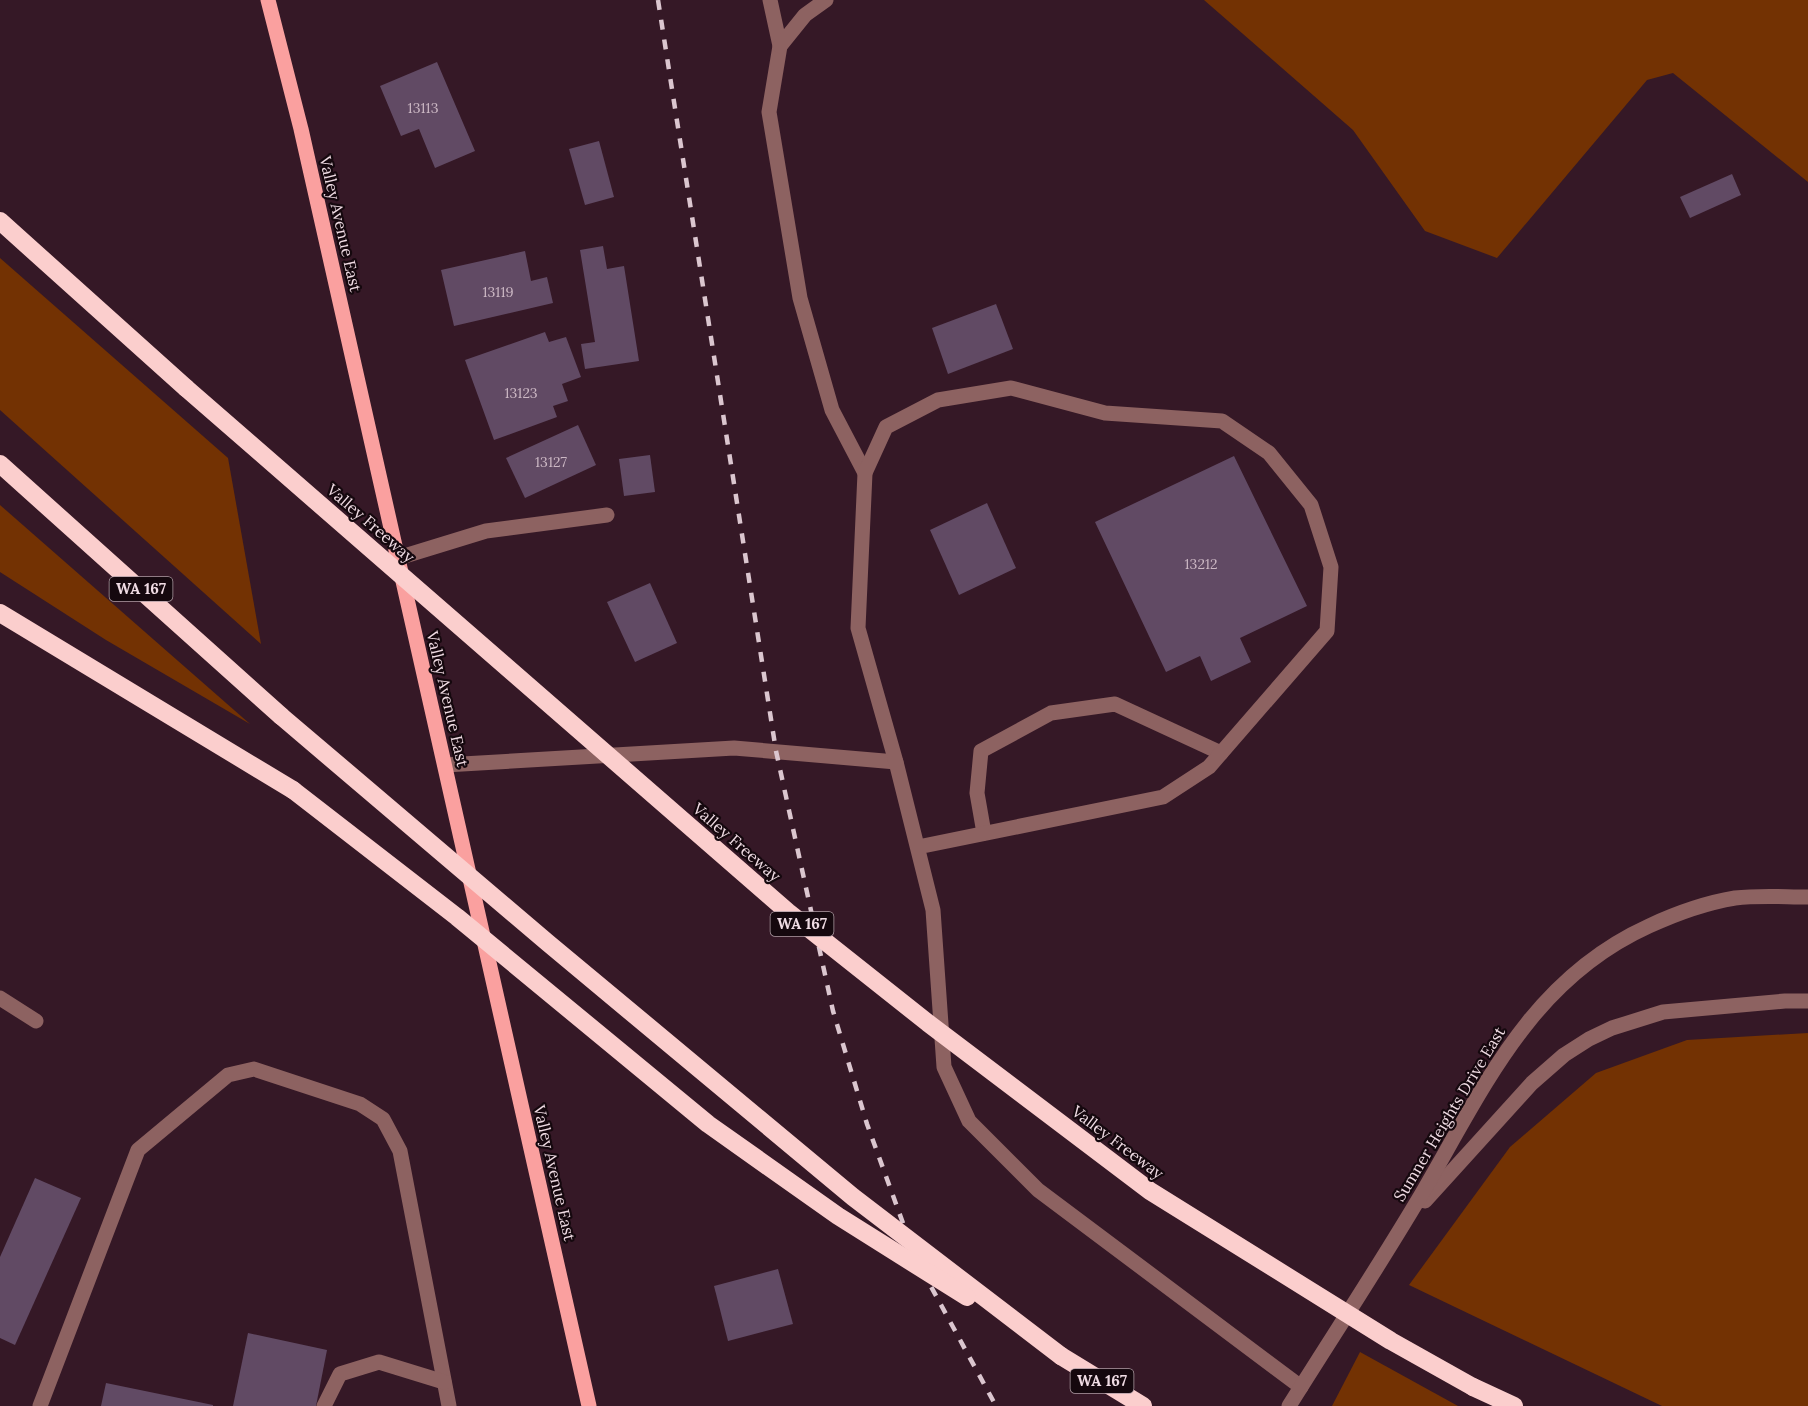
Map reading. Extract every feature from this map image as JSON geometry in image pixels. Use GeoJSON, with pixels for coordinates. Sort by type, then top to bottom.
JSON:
{"type":"FeatureCollection","features":[{"type":"Feature","properties":{"kind":"highway","name":"Valley Freeway"},"geometry":{"type":"LineString","coordinates":[[0,221],[186,388],[788,912],[928,1023],[1150,1191],[1391,1341],[1473,1387],[1514,1406]]}},
{"type":"Feature","properties":{"kind":"highway","name":"WA 167"},"geometry":{"type":"LineString","coordinates":[[0,464],[281,716],[548,943],[853,1197],[1061,1356],[1143,1406]]}},
{"type":"Feature","properties":{"kind":"highway"},"geometry":{"type":"LineString","coordinates":[[0,613],[293,790],[457,917],[708,1124],[838,1216],[1061,1356]]}},
{"type":"Feature","properties":{"kind":"main road","name":"Valley Avenue East"},"geometry":{"type":"LineString","coordinates":[[268,0],[301,129],[589,1406]]}},
{"type":"Feature","properties":{"kind":"street"},"geometry":{"type":"LineString","coordinates":[[770,0],[780,46],[769,112],[800,298],[832,410],[865,473]]}},
{"type":"Feature","properties":{"kind":"street"},"geometry":{"type":"LineString","coordinates":[[780,46],[805,15],[826,0]]}},
{"type":"Feature","properties":{"kind":"street"},"geometry":{"type":"LineString","coordinates":[[918,847],[1162,797],[1209,767],[1327,631],[1331,567],[1311,504],[1269,453],[1222,421],[1105,413],[1011,388],[938,400],[886,427],[865,473],[858,628],[896,762],[933,910],[944,1067],[969,1121],[1038,1190],[1301,1387]]}},
{"type":"Feature","properties":{"kind":"street"},"geometry":{"type":"LineString","coordinates":[[398,558],[486,531],[607,515]]}},
{"type":"Feature","properties":{"kind":"street"},"geometry":{"type":"LineString","coordinates":[[984,833],[977,793],[981,751],[1051,713],[1115,704],[1221,753]]}},
{"type":"Feature","properties":{"kind":"street"},"geometry":{"type":"LineString","coordinates":[[445,765],[734,748],[896,762]]}},
{"type":"Feature","properties":{"kind":"street","name":"Sumner Heights Drive East"},"geometry":{"type":"LineString","coordinates":[[1289,1406],[1402,1226],[1507,1048],[1542,1004],[1583,965],[1607,948],[1677,913],[1736,898],[1808,897]]}},
{"type":"Feature","properties":{"kind":"street"},"geometry":{"type":"LineString","coordinates":[[0,998],[36,1021]]}},
{"type":"Feature","properties":{"kind":"street"},"geometry":{"type":"LineString","coordinates":[[1402,1226],[1532,1083],[1564,1055],[1589,1039],[1612,1028],[1663,1012],[1808,1001]]}},
{"type":"Feature","properties":{"kind":"street"},"geometry":{"type":"LineString","coordinates":[[40,1406],[138,1150],[228,1075],[254,1069],[360,1104],[383,1119],[400,1151],[449,1406]]}},
{"type":"Feature","properties":{"kind":"street"},"geometry":{"type":"LineString","coordinates":[[324,1406],[340,1374],[379,1362],[444,1382]]}},
{"type":"Feature","properties":{"kind":"shaded area"},"geometry":{"type":"Polygon","coordinates":[[[1204,0],[1808,0],[1808,182],[1673,73],[1647,80],[1497,258],[1425,231],[1353,130],[1204,0]]]}},
{"type":"Feature","properties":{"kind":"shaded area"},"geometry":{"type":"Polygon","coordinates":[[[0,258],[228,458],[261,644],[0,410],[0,258]]]}},
{"type":"Feature","properties":{"kind":"shaded area"},"geometry":{"type":"Polygon","coordinates":[[[0,505],[250,724],[106,640],[0,572],[0,505]]]}},
{"type":"Feature","properties":{"kind":"shaded area"},"geometry":{"type":"Polygon","coordinates":[[[1808,1033],[1808,1406],[1662,1406],[1409,1285],[1510,1147],[1596,1073],[1687,1040],[1808,1033]]]}},
{"type":"Feature","properties":{"kind":"shaded area"},"geometry":{"type":"Polygon","coordinates":[[[1360,1352],[1458,1406],[1332,1406],[1360,1352]]]}},
{"type":"Feature","properties":{"kind":"building"},"geometry":{"type":"Polygon","coordinates":[[[437,62],[475,151],[435,168],[419,129],[401,136],[380,86],[437,62]]]}},
{"type":"Feature","properties":{"kind":"building"},"geometry":{"type":"Polygon","coordinates":[[[599,141],[614,197],[585,205],[569,149],[599,141]]]}},
{"type":"Feature","properties":{"kind":"building"},"geometry":{"type":"Polygon","coordinates":[[[1732,174],[1741,195],[1690,218],[1680,197],[1732,174]]]}},
{"type":"Feature","properties":{"kind":"building"},"geometry":{"type":"Polygon","coordinates":[[[603,246],[607,269],[624,266],[639,361],[585,369],[581,344],[595,342],[580,250],[603,246]]]}},
{"type":"Feature","properties":{"kind":"building"},"geometry":{"type":"Polygon","coordinates":[[[525,251],[531,281],[547,277],[553,303],[454,326],[441,270],[525,251]]]}},
{"type":"Feature","properties":{"kind":"building"},"geometry":{"type":"Polygon","coordinates":[[[996,304],[1013,349],[948,374],[932,328],[996,304]]]}},
{"type":"Feature","properties":{"kind":"building"},"geometry":{"type":"Polygon","coordinates":[[[545,332],[549,342],[566,337],[581,377],[562,384],[568,401],[553,406],[557,417],[494,440],[465,360],[545,332]]]}},
{"type":"Feature","properties":{"kind":"building"},"geometry":{"type":"Polygon","coordinates":[[[578,425],[596,465],[525,498],[506,458],[578,425]]]}},
{"type":"Feature","properties":{"kind":"building"},"geometry":{"type":"Polygon","coordinates":[[[650,455],[655,492],[624,496],[619,459],[650,455]]]}},
{"type":"Feature","properties":{"kind":"building"},"geometry":{"type":"Polygon","coordinates":[[[1234,456],[1307,606],[1240,638],[1251,662],[1211,681],[1200,656],[1166,672],[1095,522],[1234,456]]]}},
{"type":"Feature","properties":{"kind":"building"},"geometry":{"type":"Polygon","coordinates":[[[987,503],[1016,568],[959,595],[930,530],[987,503]]]}},
{"type":"Feature","properties":{"kind":"building"},"geometry":{"type":"Polygon","coordinates":[[[650,583],[677,643],[635,662],[607,602],[650,583]]]}},
{"type":"Feature","properties":{"kind":"building"},"geometry":{"type":"Polygon","coordinates":[[[35,1178],[81,1198],[15,1345],[0,1338],[0,1257],[35,1178]]]}},
{"type":"Feature","properties":{"kind":"building"},"geometry":{"type":"Polygon","coordinates":[[[778,1269],[793,1324],[728,1341],[714,1286],[778,1269]]]}},
{"type":"Feature","properties":{"kind":"building"},"geometry":{"type":"Polygon","coordinates":[[[248,1333],[327,1350],[316,1406],[233,1406],[248,1333]]]}},
{"type":"Feature","properties":{"kind":"building"},"geometry":{"type":"Polygon","coordinates":[[[106,1383],[213,1405],[213,1406],[101,1406],[106,1383]]]}},
{"type":"Feature","properties":{"kind":"railway"},"geometry":{"type":"LineString","coordinates":[[658,0],[776,751],[833,1011],[867,1124],[916,1259],[996,1406]]}}]}
